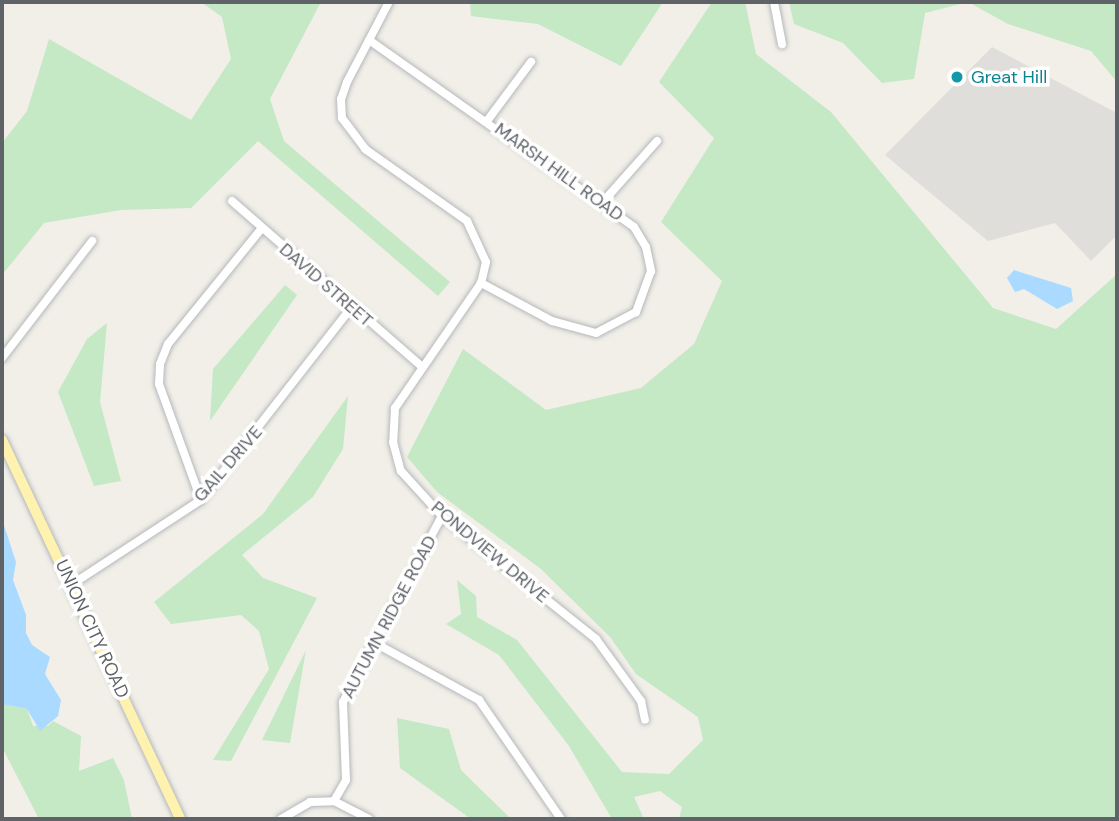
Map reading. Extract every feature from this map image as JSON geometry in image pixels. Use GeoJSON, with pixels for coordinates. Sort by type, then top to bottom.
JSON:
{"type":"FeatureCollection","features":[{"type":"Feature","properties":{"kind":"main road","name":"UNION CITY ROAD"},"geometry":{"type":"LineString","coordinates":[[2,440],[180,819]]}},
{"type":"Feature","properties":{"kind":"street"},"geometry":{"type":"LineString","coordinates":[[389,2],[341,99],[350,134],[467,221],[486,262],[481,283]]}},
{"type":"Feature","properties":{"kind":"street"},"geometry":{"type":"LineString","coordinates":[[774,2],[782,44]]}},
{"type":"Feature","properties":{"kind":"street","name":"MARSH HILL ROAD"},"geometry":{"type":"LineString","coordinates":[[369,40],[634,227],[646,247],[651,271],[636,312],[617,326],[596,333],[576,330],[481,283]]}},
{"type":"Feature","properties":{"kind":"street"},"geometry":{"type":"LineString","coordinates":[[487,121],[531,62]]}},
{"type":"Feature","properties":{"kind":"street"},"geometry":{"type":"LineString","coordinates":[[602,203],[657,141]]}},
{"type":"Feature","properties":{"kind":"street","name":"DAVID STREET"},"geometry":{"type":"LineString","coordinates":[[232,201],[422,367]]}},
{"type":"Feature","properties":{"kind":"street"},"geometry":{"type":"LineString","coordinates":[[201,500],[159,384],[160,364],[168,344],[261,229]]}},
{"type":"Feature","properties":{"kind":"street"},"geometry":{"type":"LineString","coordinates":[[2,358],[92,241]]}},
{"type":"Feature","properties":{"kind":"street","name":"PONDVIEW DRIVE"},"geometry":{"type":"LineString","coordinates":[[481,283],[395,408],[393,442],[401,471],[442,516],[596,639],[641,701],[645,720]]}},
{"type":"Feature","properties":{"kind":"street","name":"GAIL DRIVE"},"geometry":{"type":"LineString","coordinates":[[71,585],[201,500],[352,307]]}},
{"type":"Feature","properties":{"kind":"street","name":"AUTUMN RIDGE ROAD"},"geometry":{"type":"LineString","coordinates":[[334,801],[346,779],[343,702],[442,516]]}},
{"type":"Feature","properties":{"kind":"street"},"geometry":{"type":"LineString","coordinates":[[373,642],[479,701],[561,819]]}},
{"type":"Feature","properties":{"kind":"street"},"geometry":{"type":"LineString","coordinates":[[281,819],[310,802],[334,801],[369,819]]}},
{"type":"Feature","properties":{"kind":"shaded area"},"geometry":{"type":"Polygon","coordinates":[[[992,47],[1117,113],[1117,235],[1091,261],[1055,223],[988,241],[885,155],[992,47]]]}},
{"type":"Feature","properties":{"kind":"green space"},"geometry":{"type":"Polygon","coordinates":[[[201,2],[321,2],[270,99],[284,141],[450,282],[438,296],[258,141],[191,208],[121,210],[44,223],[2,275],[2,143],[27,111],[49,39],[191,120],[231,59],[222,17],[201,2]]]}},
{"type":"Feature","properties":{"kind":"green space"},"geometry":{"type":"Polygon","coordinates":[[[470,2],[663,2],[621,66],[538,24],[471,16],[470,2]]]}},
{"type":"Feature","properties":{"kind":"green space"},"geometry":{"type":"Polygon","coordinates":[[[712,2],[745,2],[756,54],[831,112],[993,308],[1056,329],[1117,274],[1117,819],[679,819],[682,807],[660,791],[634,797],[644,819],[612,819],[569,746],[499,655],[446,624],[461,614],[457,580],[476,596],[477,617],[517,640],[622,772],[669,774],[703,740],[698,717],[636,674],[610,637],[541,569],[437,492],[407,457],[463,349],[546,410],[641,388],[694,344],[722,281],[661,222],[714,138],[659,82],[712,2]]]}},
{"type":"Feature","properties":{"kind":"green space"},"geometry":{"type":"Polygon","coordinates":[[[789,2],[968,2],[925,13],[914,79],[882,83],[843,43],[794,24],[789,2]]]}},
{"type":"Feature","properties":{"kind":"green space"},"geometry":{"type":"Polygon","coordinates":[[[968,2],[1117,2],[1117,82],[1091,51],[1008,24],[968,2]]]}},
{"type":"Feature","properties":{"kind":"green space"},"geometry":{"type":"Polygon","coordinates":[[[285,285],[297,295],[210,421],[213,369],[285,285]]]}},
{"type":"Feature","properties":{"kind":"green space"},"geometry":{"type":"Polygon","coordinates":[[[107,323],[100,402],[121,481],[94,486],[58,392],[87,339],[107,323]]]}},
{"type":"Feature","properties":{"kind":"green space"},"geometry":{"type":"Polygon","coordinates":[[[348,396],[343,449],[313,497],[242,555],[263,578],[317,598],[231,761],[213,760],[269,669],[259,631],[241,615],[171,624],[154,602],[263,514],[348,396]]]}},
{"type":"Feature","properties":{"kind":"green space"},"geometry":{"type":"Polygon","coordinates":[[[306,650],[290,743],[262,740],[306,650]]]}},
{"type":"Feature","properties":{"kind":"green space"},"geometry":{"type":"Polygon","coordinates":[[[2,704],[27,709],[33,726],[48,726],[53,721],[81,736],[79,771],[113,758],[124,780],[132,819],[39,819],[2,747],[2,704]]]}},
{"type":"Feature","properties":{"kind":"green space"},"geometry":{"type":"Polygon","coordinates":[[[397,718],[449,729],[461,770],[511,819],[471,819],[400,768],[397,718]]]}},
{"type":"Feature","properties":{"kind":"water"},"geometry":{"type":"Polygon","coordinates":[[[1014,270],[1071,288],[1073,301],[1057,309],[1024,289],[1015,292],[1007,278],[1014,270]]]}},
{"type":"Feature","properties":{"kind":"water"},"geometry":{"type":"Polygon","coordinates":[[[2,519],[16,562],[13,580],[26,615],[26,633],[32,645],[50,657],[45,674],[61,700],[58,716],[40,731],[27,709],[2,704],[2,519]]]}},
{"type":"Feature","properties":{"kind":"place","name":"Great Hill"},"geometry":{"type":"Point","coordinates":[957,77]}}]}
